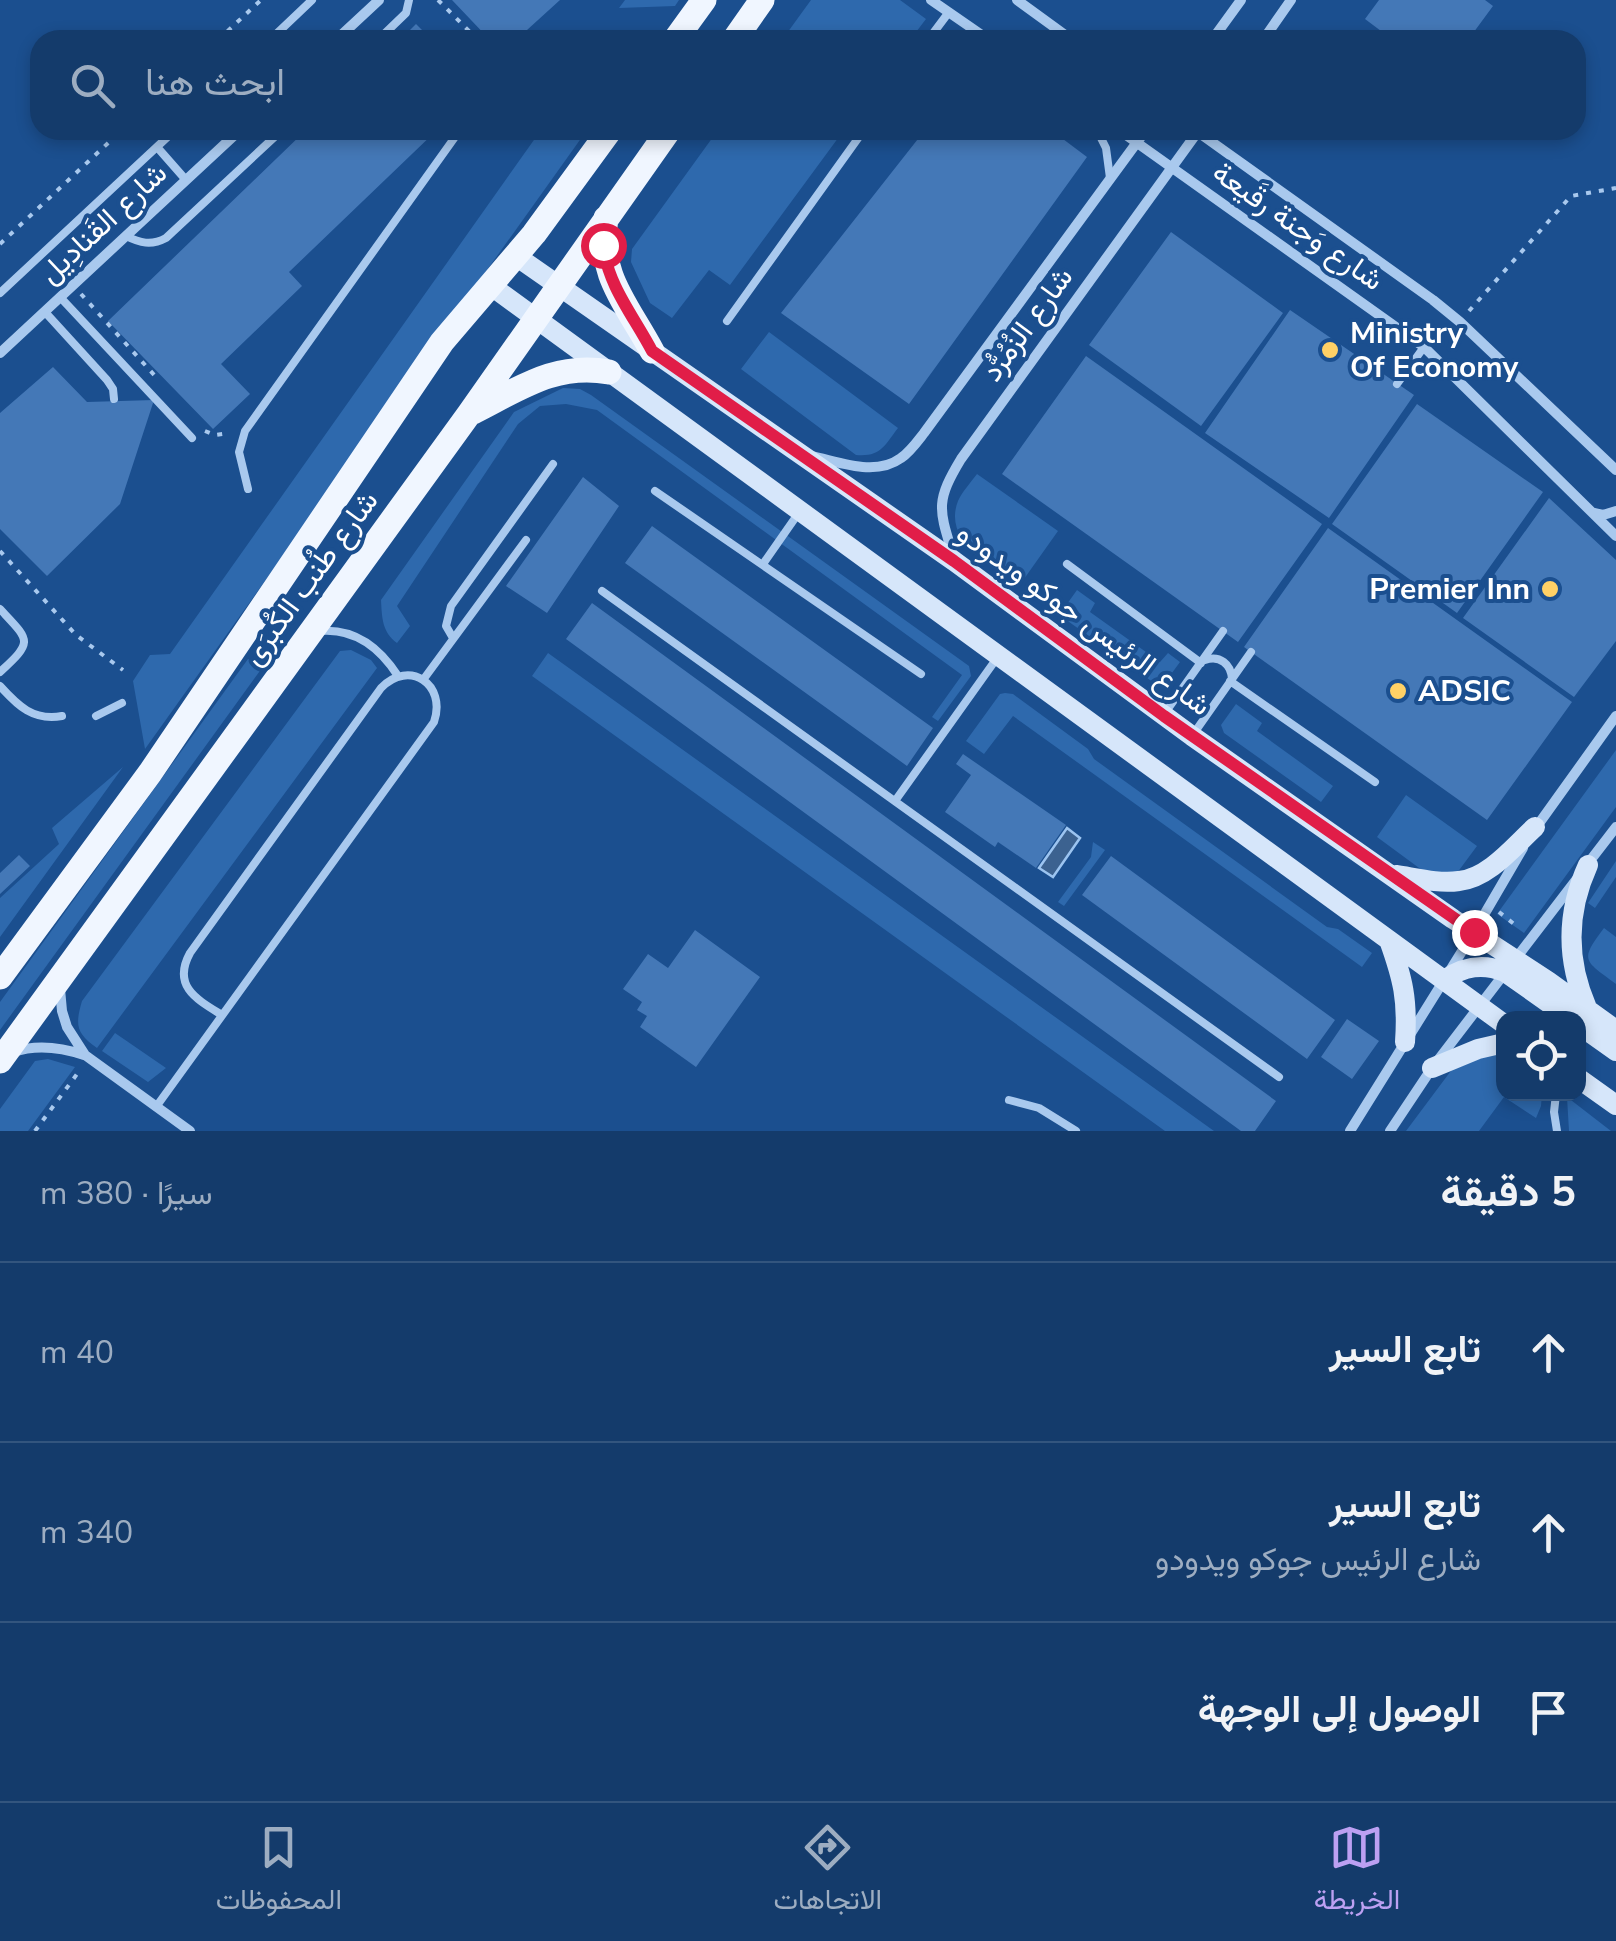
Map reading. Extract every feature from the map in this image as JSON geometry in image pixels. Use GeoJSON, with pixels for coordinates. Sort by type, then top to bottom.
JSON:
{"type":"FeatureCollection","features":[{"type":"Feature","properties":{"kind":"main road"},"geometry":{"type":"LineString","coordinates":[[682,30],[704,0]]}},
{"type":"Feature","properties":{"kind":"main road"},"geometry":{"type":"LineString","coordinates":[[741,30],[762,0]]}},
{"type":"Feature","properties":{"kind":"main road","name":"شارع طُنب الكُبرَى"},"geometry":{"type":"LineString","coordinates":[[0,977],[150,773],[442,342],[516,256],[603,140]]}},
{"type":"Feature","properties":{"kind":"main road","name":"شارع طُنب الكُبرَى"},"geometry":{"type":"LineString","coordinates":[[2,1057],[662,140]]}},
{"type":"Feature","properties":{"kind":"main road"},"geometry":{"type":"LineString","coordinates":[[606,218],[603,245],[608,272],[652,351]]}},
{"type":"Feature","properties":{"kind":"main road"},"geometry":{"type":"LineString","coordinates":[[468,414],[543,377],[593,369],[609,372]]}},
{"type":"Feature","properties":{"kind":"street"},"geometry":{"type":"LineString","coordinates":[[347,30],[379,0]]}},
{"type":"Feature","properties":{"kind":"street"},"geometry":{"type":"LineString","coordinates":[[931,0],[974,30]]}},
{"type":"Feature","properties":{"kind":"street"},"geometry":{"type":"LineString","coordinates":[[1017,0],[1058,30]]}},
{"type":"Feature","properties":{"kind":"street"},"geometry":{"type":"LineString","coordinates":[[1220,30],[1242,0]]}},
{"type":"Feature","properties":{"kind":"street"},"geometry":{"type":"LineString","coordinates":[[1270,30],[1292,0]]}},
{"type":"Feature","properties":{"kind":"street","name":"شارع القَنادِيل"},"geometry":{"type":"LineString","coordinates":[[0,353],[229,140]]}},
{"type":"Feature","properties":{"kind":"street","name":"شارع وَجنة رقَيعة"},"geometry":{"type":"LineString","coordinates":[[1133,140],[1424,347],[1616,536]]}},
{"type":"Feature","properties":{"kind":"street","name":"شارع الزُمُرُّد"},"geometry":{"type":"LineString","coordinates":[[801,453],[876,468],[904,457],[1139,140]]}},
{"type":"Feature","properties":{"kind":"street","name":"شارع الزُمُرُّد"},"geometry":{"type":"LineString","coordinates":[[954,561],[940,507],[946,483],[1191,140]]}},
{"type":"Feature","properties":{"kind":"street","name":"شارع وَجنة رقَيعة"},"geometry":{"type":"LineString","coordinates":[[1210,140],[1433,300],[1616,470]]}},
{"type":"Feature","properties":{"kind":"street","name":"شارع الرئيس جوكو ويدودو"},"geometry":{"type":"LineString","coordinates":[[516,256],[801,453],[1192,736],[1474,932],[1510,966],[1570,1011]]}},
{"type":"Feature","properties":{"kind":"street"},"geometry":{"type":"LineString","coordinates":[[490,285],[1496,1018]]}},
{"type":"Feature","properties":{"kind":"street"},"geometry":{"type":"LineString","coordinates":[[1589,510],[1603,515],[1616,511]]}},
{"type":"Feature","properties":{"kind":"street"},"geometry":{"type":"LineString","coordinates":[[1350,1131],[1536,828],[1616,716]]}},
{"type":"Feature","properties":{"kind":"street"},"geometry":{"type":"LineString","coordinates":[[1390,1131],[1432,1068],[1616,827]]}},
{"type":"Feature","properties":{"kind":"street"},"geometry":{"type":"LineString","coordinates":[[1390,874],[1447,882],[1469,879],[1493,865],[1536,828]]}},
{"type":"Feature","properties":{"kind":"street"},"geometry":{"type":"LineString","coordinates":[[1578,1011],[1570,938],[1574,900],[1588,865]]}},
{"type":"Feature","properties":{"kind":"street"},"geometry":{"type":"LineString","coordinates":[[1390,940],[1404,985],[1406,1042]]}},
{"type":"Feature","properties":{"kind":"street"},"geometry":{"type":"LineString","coordinates":[[1444,980],[1463,969],[1510,966]]}},
{"type":"Feature","properties":{"kind":"street"},"geometry":{"type":"LineString","coordinates":[[59,978],[67,1027],[87,1056],[190,1131]]}},
{"type":"Feature","properties":{"kind":"street","name":"شارع الرئيس جوكو ويدودو"},"geometry":{"type":"LineString","coordinates":[[1586,1020],[1616,1030]]}},
{"type":"Feature","properties":{"kind":"street"},"geometry":{"type":"LineString","coordinates":[[1586,1024],[1616,1051]]}},
{"type":"Feature","properties":{"kind":"street"},"geometry":{"type":"LineString","coordinates":[[1432,1068],[1496,1045]]}},
{"type":"Feature","properties":{"kind":"street"},"geometry":{"type":"LineString","coordinates":[[2,1057],[36,1047],[87,1056]]}},
{"type":"Feature","properties":{"kind":"street"},"geometry":{"type":"LineString","coordinates":[[1586,1084],[1616,1105]]}},
{"type":"Feature","properties":{"kind":"lane"},"geometry":{"type":"LineString","coordinates":[[280,30],[312,0]]}},
{"type":"Feature","properties":{"kind":"lane"},"geometry":{"type":"LineString","coordinates":[[388,30],[406,13],[409,0]]}},
{"type":"Feature","properties":{"kind":"lane"},"geometry":{"type":"LineString","coordinates":[[935,30],[948,12]]}},
{"type":"Feature","properties":{"kind":"lane"},"geometry":{"type":"LineString","coordinates":[[0,293],[164,140]]}},
{"type":"Feature","properties":{"kind":"lane"},"geometry":{"type":"LineString","coordinates":[[126,236],[146,244],[166,238],[271,140]]}},
{"type":"Feature","properties":{"kind":"lane"},"geometry":{"type":"LineString","coordinates":[[248,489],[238,452],[244,431],[453,140]]}},
{"type":"Feature","properties":{"kind":"lane"},"geometry":{"type":"LineString","coordinates":[[726,320],[857,140]]}},
{"type":"Feature","properties":{"kind":"lane"},"geometry":{"type":"LineString","coordinates":[[1102,140],[1110,180]]}},
{"type":"Feature","properties":{"kind":"lane"},"geometry":{"type":"LineString","coordinates":[[157,147],[186,180]]}},
{"type":"Feature","properties":{"kind":"lane"},"geometry":{"type":"LineString","coordinates":[[60,297],[192,438]]}},
{"type":"Feature","properties":{"kind":"lane"},"geometry":{"type":"LineString","coordinates":[[45,312],[107,380],[114,398]]}},
{"type":"Feature","properties":{"kind":"lane"},"geometry":{"type":"LineString","coordinates":[[1397,384],[1424,347]]}},
{"type":"Feature","properties":{"kind":"lane"},"geometry":{"type":"LineString","coordinates":[[453,638],[446,626],[452,606],[553,464]]}},
{"type":"Feature","properties":{"kind":"lane"},"geometry":{"type":"LineString","coordinates":[[655,490],[921,674]]}},
{"type":"Feature","properties":{"kind":"lane"},"geometry":{"type":"LineString","coordinates":[[762,564],[800,511]]}},
{"type":"Feature","properties":{"kind":"lane"},"geometry":{"type":"LineString","coordinates":[[423,680],[526,540]]}},
{"type":"Feature","properties":{"kind":"lane"},"geometry":{"type":"LineString","coordinates":[[1067,564],[1202,662]]}},
{"type":"Feature","properties":{"kind":"lane"},"geometry":{"type":"LineString","coordinates":[[602,591],[1280,1077]]}},
{"type":"Feature","properties":{"kind":"lane"},"geometry":{"type":"LineString","coordinates":[[0,609],[21,631],[25,642],[22,653],[0,672]]}},
{"type":"Feature","properties":{"kind":"lane"},"geometry":{"type":"LineString","coordinates":[[311,632],[332,630],[368,642],[387,658],[398,676]]}},
{"type":"Feature","properties":{"kind":"lane"},"geometry":{"type":"LineString","coordinates":[[1164,716],[1223,632]]}},
{"type":"Feature","properties":{"kind":"lane"},"geometry":{"type":"LineString","coordinates":[[1192,736],[1251,652]]}},
{"type":"Feature","properties":{"kind":"lane"},"geometry":{"type":"LineString","coordinates":[[895,801],[999,656]]}},
{"type":"Feature","properties":{"kind":"lane"},"geometry":{"type":"LineString","coordinates":[[1202,662],[1221,659],[1229,668],[1231,680],[1374,782]]}},
{"type":"Feature","properties":{"kind":"lane"},"geometry":{"type":"LineString","coordinates":[[156,1106],[222,1015],[434,722],[436,696],[423,680],[398,676],[381,688],[185,962],[184,982],[190,992],[222,1015]]}},
{"type":"Feature","properties":{"kind":"lane"},"geometry":{"type":"LineString","coordinates":[[0,686],[32,714],[62,716]]}},
{"type":"Feature","properties":{"kind":"lane"},"geometry":{"type":"LineString","coordinates":[[96,716],[122,703]]}},
{"type":"Feature","properties":{"kind":"lane"},"geometry":{"type":"LineString","coordinates":[[1009,1100],[1039,1108],[1076,1131]]}},
{"type":"Feature","properties":{"kind":"lane"},"geometry":{"type":"LineString","coordinates":[[1555,1101],[1557,1131]]}},
{"type":"Feature","properties":{"kind":"path"},"geometry":{"type":"LineString","coordinates":[[228,30],[260,0]]}},
{"type":"Feature","properties":{"kind":"path"},"geometry":{"type":"LineString","coordinates":[[438,0],[468,30]]}},
{"type":"Feature","properties":{"kind":"path"},"geometry":{"type":"LineString","coordinates":[[0,244],[111,140]]}},
{"type":"Feature","properties":{"kind":"path"},"geometry":{"type":"LineString","coordinates":[[1460,322],[1570,196],[1616,188]]}},
{"type":"Feature","properties":{"kind":"path"},"geometry":{"type":"LineString","coordinates":[[74,285],[165,387]]}},
{"type":"Feature","properties":{"kind":"path"},"geometry":{"type":"LineString","coordinates":[[204,431],[244,431]]}},
{"type":"Feature","properties":{"kind":"path"},"geometry":{"type":"LineString","coordinates":[[0,551],[76,635],[122,670]]}},
{"type":"Feature","properties":{"kind":"path"},"geometry":{"type":"LineString","coordinates":[[35,1131],[87,1056]]}},
{"type":"Feature","properties":{"kind":"shaded area"},"geometry":{"type":"Polygon","coordinates":[[[625,0],[679,0],[675,6],[619,8],[625,0]]]}},
{"type":"Feature","properties":{"kind":"shaded area"},"geometry":{"type":"Polygon","coordinates":[[[811,0],[900,0],[926,19],[918,30],[789,30],[811,0]]]}},
{"type":"Feature","properties":{"kind":"shaded area"},"geometry":{"type":"Polygon","coordinates":[[[534,140],[580,140],[145,749],[133,681],[150,655],[170,654],[534,140]]]}},
{"type":"Feature","properties":{"kind":"shaded area"},"geometry":{"type":"Polygon","coordinates":[[[711,140],[837,140],[730,285],[709,270],[672,318],[650,303],[631,262],[632,249],[711,140]]]}},
{"type":"Feature","properties":{"kind":"shaded area"},"geometry":{"type":"Polygon","coordinates":[[[769,332],[898,428],[881,449],[856,455],[741,369],[769,332]]]}},
{"type":"Feature","properties":{"kind":"shaded area"},"geometry":{"type":"Polygon","coordinates":[[[563,388],[580,389],[591,395],[969,666],[971,676],[938,721],[932,717],[962,675],[597,410],[566,404],[540,406],[518,424],[397,606],[410,626],[397,643],[392,639],[384,624],[381,600],[514,412],[563,388]]]}},
{"type":"Feature","properties":{"kind":"shaded area"},"geometry":{"type":"Polygon","coordinates":[[[977,474],[1058,531],[1019,586],[973,552],[957,529],[958,501],[977,474]]]}},
{"type":"Feature","properties":{"kind":"shaded area"},"geometry":{"type":"Polygon","coordinates":[[[1077,590],[1095,603],[1090,612],[1160,662],[1168,653],[1180,662],[1161,688],[1065,619],[1062,611],[1077,590]]]}},
{"type":"Feature","properties":{"kind":"shaded area"},"geometry":{"type":"Polygon","coordinates":[[[351,650],[371,660],[377,668],[97,1048],[79,1028],[82,1001],[340,651],[351,650]]]}},
{"type":"Feature","properties":{"kind":"shaded area"},"geometry":{"type":"Polygon","coordinates":[[[548,653],[1214,1131],[1165,1131],[532,676],[548,653]]]}},
{"type":"Feature","properties":{"kind":"shaded area"},"geometry":{"type":"Polygon","coordinates":[[[248,659],[262,668],[0,1030],[0,1002],[248,659]]]}},
{"type":"Feature","properties":{"kind":"shaded area"},"geometry":{"type":"Polygon","coordinates":[[[1000,694],[1013,694],[1088,749],[1094,759],[1327,927],[1338,929],[1372,953],[1362,967],[1013,716],[984,754],[966,741],[1000,694]]]}},
{"type":"Feature","properties":{"kind":"shaded area"},"geometry":{"type":"Polygon","coordinates":[[[1236,704],[1262,723],[1257,731],[1333,786],[1321,802],[1224,733],[1221,725],[1236,704]]]}},
{"type":"Feature","properties":{"kind":"shaded area"},"geometry":{"type":"Polygon","coordinates":[[[1616,750],[1616,807],[1524,933],[1497,914],[1616,750]]]}},
{"type":"Feature","properties":{"kind":"shaded area"},"geometry":{"type":"Polygon","coordinates":[[[123,767],[0,937],[0,898],[59,844],[52,828],[123,767]]]}},
{"type":"Feature","properties":{"kind":"shaded area"},"geometry":{"type":"Polygon","coordinates":[[[1406,795],[1477,846],[1457,873],[1430,876],[1377,837],[1406,795]]]}},
{"type":"Feature","properties":{"kind":"shaded area"},"geometry":{"type":"Polygon","coordinates":[[[1067,828],[1080,838],[1053,877],[1039,868],[1067,828]]]}},
{"type":"Feature","properties":{"kind":"shaded area"},"geometry":{"type":"Polygon","coordinates":[[[1093,842],[1105,850],[1064,906],[1058,902],[1091,857],[1093,842]]]}},
{"type":"Feature","properties":{"kind":"shaded area"},"geometry":{"type":"Polygon","coordinates":[[[1616,861],[1616,877],[1595,908],[1588,903],[1616,861]]]}},
{"type":"Feature","properties":{"kind":"shaded area"},"geometry":{"type":"Polygon","coordinates":[[[1604,928],[1616,937],[1616,984],[1589,959],[1591,947],[1604,928]]]}},
{"type":"Feature","properties":{"kind":"shaded area"},"geometry":{"type":"Polygon","coordinates":[[[115,1033],[166,1068],[148,1082],[102,1051],[115,1033]]]}},
{"type":"Feature","properties":{"kind":"shaded area"},"geometry":{"type":"Polygon","coordinates":[[[1496,1053],[1496,1101],[1501,1101],[1479,1131],[1406,1131],[1459,1060],[1496,1053]]]}},
{"type":"Feature","properties":{"kind":"shaded area"},"geometry":{"type":"Polygon","coordinates":[[[48,1059],[75,1067],[28,1131],[0,1131],[0,1109],[35,1061],[48,1059]]]}},
{"type":"Feature","properties":{"kind":"shaded area"},"geometry":{"type":"Polygon","coordinates":[[[1510,1101],[1541,1101],[1536,1118],[1510,1101]]]}},
{"type":"Feature","properties":{"kind":"shaded area"},"geometry":{"type":"Polygon","coordinates":[[[1567,1101],[1611,1131],[1569,1131],[1567,1101]]]}},
{"type":"Feature","properties":{"kind":"building"},"geometry":{"type":"Polygon","coordinates":[[[452,0],[560,0],[527,30],[480,30],[452,0]]]}},
{"type":"Feature","properties":{"kind":"building"},"geometry":{"type":"Polygon","coordinates":[[[1379,0],[1485,0],[1493,6],[1475,30],[1380,30],[1365,19],[1379,0]]]}},
{"type":"Feature","properties":{"kind":"building"},"geometry":{"type":"Polygon","coordinates":[[[296,140],[427,140],[289,272],[302,286],[221,364],[250,394],[213,429],[108,321],[296,140]]]}},
{"type":"Feature","properties":{"kind":"building"},"geometry":{"type":"Polygon","coordinates":[[[917,140],[1064,140],[1087,157],[909,404],[781,313],[917,140]]]}},
{"type":"Feature","properties":{"kind":"building"},"geometry":{"type":"Polygon","coordinates":[[[1171,232],[1283,313],[1201,426],[1089,345],[1171,232]]]}},
{"type":"Feature","properties":{"kind":"building"},"geometry":{"type":"Polygon","coordinates":[[[1290,310],[1414,395],[1329,518],[1205,433],[1290,310]]]}},
{"type":"Feature","properties":{"kind":"building"},"geometry":{"type":"Polygon","coordinates":[[[1086,356],[1322,524],[1238,642],[1002,474],[1086,356]]]}},
{"type":"Feature","properties":{"kind":"building"},"geometry":{"type":"Polygon","coordinates":[[[53,367],[87,402],[154,400],[120,504],[47,576],[0,529],[0,413],[53,367]]]}},
{"type":"Feature","properties":{"kind":"building"},"geometry":{"type":"Polygon","coordinates":[[[1417,404],[1543,492],[1457,613],[1332,524],[1417,404]]]}},
{"type":"Feature","properties":{"kind":"building"},"geometry":{"type":"Polygon","coordinates":[[[583,477],[619,506],[547,613],[506,586],[583,477]]]}},
{"type":"Feature","properties":{"kind":"building","name":"Premier Inn"},"geometry":{"type":"Polygon","coordinates":[[[1549,498],[1616,560],[1616,641],[1574,697],[1463,618],[1549,498]]]}},
{"type":"Feature","properties":{"kind":"building"},"geometry":{"type":"Polygon","coordinates":[[[652,526],[933,728],[907,766],[625,563],[652,526]]]}},
{"type":"Feature","properties":{"kind":"building"},"geometry":{"type":"Polygon","coordinates":[[[1328,528],[1572,702],[1487,820],[1244,647],[1328,528]]]}},
{"type":"Feature","properties":{"kind":"building"},"geometry":{"type":"Polygon","coordinates":[[[592,603],[1276,1101],[1255,1131],[1241,1131],[566,639],[592,603]]]}},
{"type":"Feature","properties":{"kind":"building"},"geometry":{"type":"Polygon","coordinates":[[[963,754],[1066,825],[1036,868],[998,842],[995,847],[945,812],[971,775],[956,764],[963,754]]]}},
{"type":"Feature","properties":{"kind":"building"},"geometry":{"type":"Polygon","coordinates":[[[19,855],[30,866],[0,894],[0,873],[19,855]]]}},
{"type":"Feature","properties":{"kind":"building"},"geometry":{"type":"Polygon","coordinates":[[[1111,856],[1335,1020],[1307,1059],[1082,895],[1111,856]]]}},
{"type":"Feature","properties":{"kind":"building"},"geometry":{"type":"Polygon","coordinates":[[[695,930],[760,977],[696,1067],[640,1027],[647,1016],[637,1010],[642,1002],[623,989],[648,954],[668,968],[695,930]]]}},
{"type":"Feature","properties":{"kind":"building"},"geometry":{"type":"Polygon","coordinates":[[[1347,1019],[1379,1041],[1352,1079],[1321,1057],[1347,1019]]]}},
{"type":"Feature","properties":{"kind":"place","name":"Ministry Of Economy"},"geometry":{"type":"Point","coordinates":[1330,350]}},
{"type":"Feature","properties":{"kind":"place","name":"Premier Inn"},"geometry":{"type":"Point","coordinates":[1550,589]}},
{"type":"Feature","properties":{"kind":"place","name":"ADSIC"},"geometry":{"type":"Point","coordinates":[1398,691]}},
{"type":"Feature","properties":{"kind":"route"},"geometry":{"type":"LineString","coordinates":[[603,245],[608,272],[652,351],[1474,932]]}}]}
